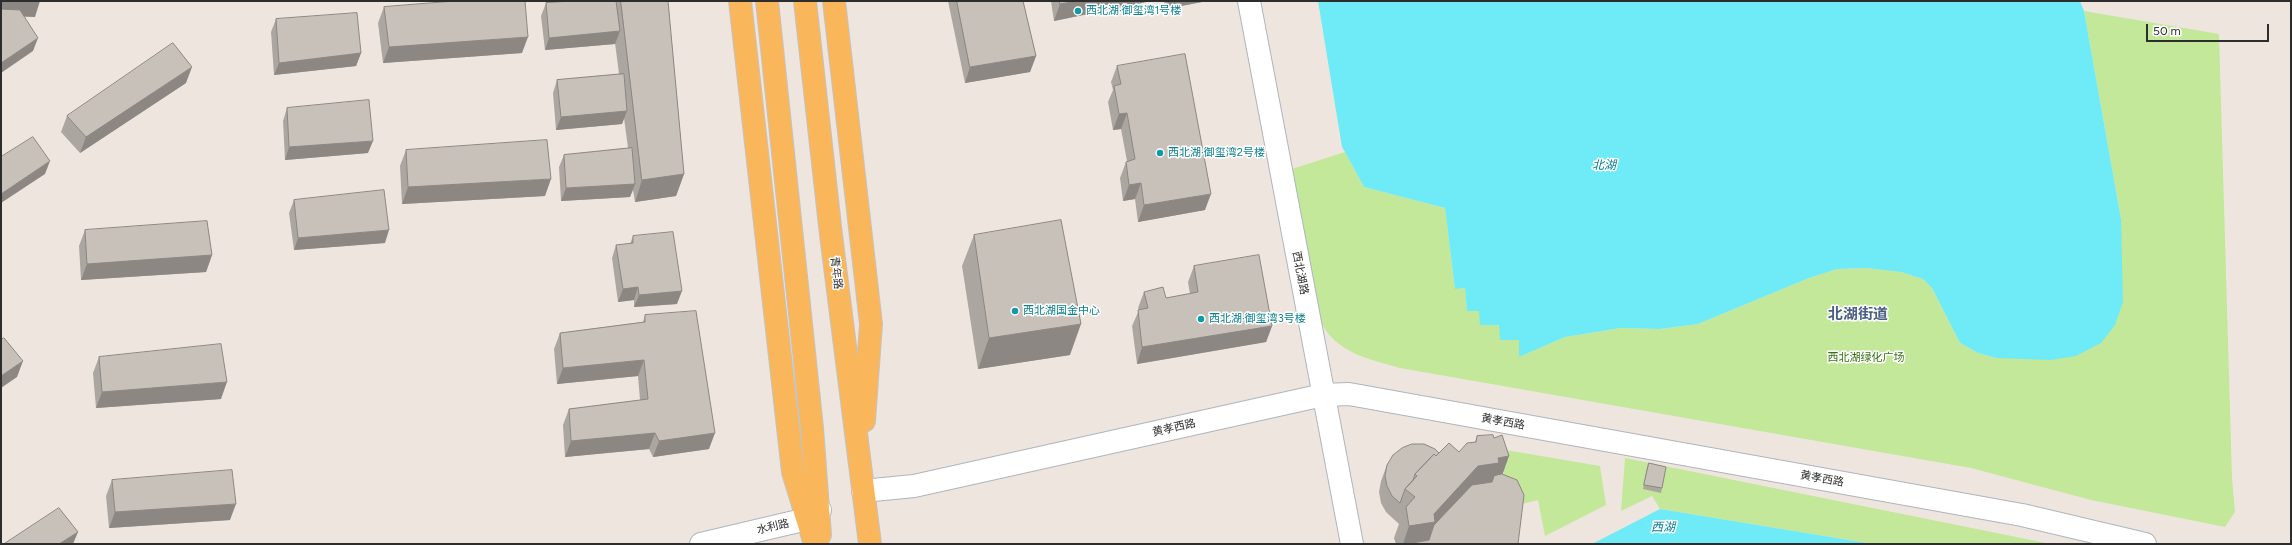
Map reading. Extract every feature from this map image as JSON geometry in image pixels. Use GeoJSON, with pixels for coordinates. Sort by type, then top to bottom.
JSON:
{"type":"FeatureCollection","features":[{"type":"Feature","properties":{"kind":"main road"},"geometry":{"type":"LineString","coordinates":[[740,1],[793,472],[813,514],[821,544]]}},
{"type":"Feature","properties":{"kind":"main road"},"geometry":{"type":"LineString","coordinates":[[767,1],[815,544]]}},
{"type":"Feature","properties":{"kind":"main road","name":"青年路"},"geometry":{"type":"LineString","coordinates":[[805,1],[832,243],[870,544]]}},
{"type":"Feature","properties":{"kind":"main road"},"geometry":{"type":"LineString","coordinates":[[834,1],[871,324],[862,481]]}},
{"type":"Feature","properties":{"kind":"street","name":"西北湖路"},"geometry":{"type":"LineString","coordinates":[[1249,1],[1352,544]]}},
{"type":"Feature","properties":{"kind":"street","name":"黄孝西路"},"geometry":{"type":"LineString","coordinates":[[862,481],[914,486],[1323,395],[1350,394],[2022,515],[2145,544]]}},
{"type":"Feature","properties":{"kind":"street","name":"水利路"},"geometry":{"type":"LineString","coordinates":[[701,544],[813,514]]}},
{"type":"Feature","properties":{"kind":"green space","name":"西北湖绿化广场"},"geometry":{"type":"Polygon","coordinates":[[[2084,11],[2219,34],[2232,478],[2235,512],[2225,527],[2091,500],[1971,468],[1400,368],[1365,358],[1344,347],[1334,340],[1326,331],[1320,320],[1292,169],[1345,152],[1364,187],[1445,208],[1455,289],[1465,288],[1467,310],[1479,311],[1519,340],[1519,357],[1565,337],[1621,328],[1660,329],[1698,324],[1809,278],[1837,269],[1866,268],[1901,272],[1923,279],[1932,288],[1960,343],[1978,353],[1996,358],[2121,219],[2084,11]]]}},
{"type":"Feature","properties":{"kind":"green space"},"geometry":{"type":"Polygon","coordinates":[[[1500,449],[1600,466],[1606,505],[1545,536],[1538,500],[1522,504],[1505,484],[1500,449]]]}},
{"type":"Feature","properties":{"kind":"green space"},"geometry":{"type":"Polygon","coordinates":[[[1625,458],[2051,544],[1873,544],[1660,509],[1652,496],[1621,511],[1625,458]]]}},
{"type":"Feature","properties":{"kind":"water","name":"北湖"},"geometry":{"type":"Polygon","coordinates":[[[1318,1],[2080,1],[2084,11],[2121,219],[2123,302],[2115,325],[2101,343],[2076,356],[2051,360],[1996,358],[1978,353],[1960,343],[1932,288],[1923,279],[1901,272],[1866,268],[1837,269],[1809,278],[1698,324],[1660,329],[1621,328],[1565,337],[1519,357],[1519,340],[1500,340],[1499,325],[1480,325],[1479,311],[1467,311],[1465,288],[1455,289],[1445,208],[1364,187],[1342,147],[1318,1]]]}},
{"type":"Feature","properties":{"kind":"water","name":"西湖"},"geometry":{"type":"Polygon","coordinates":[[[1660,509],[1873,544],[1592,544],[1660,509]]]}},
{"type":"Feature","properties":{"kind":"building"},"geometry":{"type":"Polygon","coordinates":[[[455,1],[525,1],[528,37],[389,47],[384,7],[455,1]]]}},
{"type":"Feature","properties":{"kind":"building"},"geometry":{"type":"Polygon","coordinates":[[[571,1],[616,1],[620,31],[549,38],[546,3],[571,1]]]}},
{"type":"Feature","properties":{"kind":"building"},"geometry":{"type":"Polygon","coordinates":[[[621,1],[668,1],[684,174],[642,180],[621,1]]]}},
{"type":"Feature","properties":{"kind":"building"},"geometry":{"type":"Polygon","coordinates":[[[957,1],[1023,1],[1036,56],[970,67],[957,1]]]}},
{"type":"Feature","properties":{"kind":"building"},"geometry":{"type":"Polygon","coordinates":[[[1060,1],[1077,1],[1060,4],[1060,1]]]}},
{"type":"Feature","properties":{"kind":"building"},"geometry":{"type":"Polygon","coordinates":[[[1,9],[20,10],[38,38],[1,63],[1,9]]]}},
{"type":"Feature","properties":{"kind":"building"},"geometry":{"type":"Polygon","coordinates":[[[357,13],[361,53],[279,63],[276,19],[357,13]]]}},
{"type":"Feature","properties":{"kind":"building"},"geometry":{"type":"Polygon","coordinates":[[[173,43],[192,67],[86,137],[67,116],[173,43]]]}},
{"type":"Feature","properties":{"kind":"building","name":"西北湖·御玺湾2号楼"},"geometry":{"type":"Polygon","coordinates":[[[1185,54],[1211,194],[1144,205],[1141,183],[1129,185],[1126,162],[1135,159],[1127,113],[1119,114],[1114,86],[1121,84],[1117,66],[1185,54]]]}},
{"type":"Feature","properties":{"kind":"building"},"geometry":{"type":"Polygon","coordinates":[[[624,74],[627,111],[561,117],[557,80],[624,74]]]}},
{"type":"Feature","properties":{"kind":"building"},"geometry":{"type":"Polygon","coordinates":[[[369,100],[373,141],[289,147],[287,108],[369,100]]]}},
{"type":"Feature","properties":{"kind":"building"},"geometry":{"type":"Polygon","coordinates":[[[33,137],[50,161],[1,194],[1,157],[33,137]]]}},
{"type":"Feature","properties":{"kind":"building"},"geometry":{"type":"Polygon","coordinates":[[[547,140],[551,179],[408,187],[406,150],[547,140]]]}},
{"type":"Feature","properties":{"kind":"building"},"geometry":{"type":"Polygon","coordinates":[[[632,148],[635,184],[566,188],[564,155],[632,148]]]}},
{"type":"Feature","properties":{"kind":"building"},"geometry":{"type":"Polygon","coordinates":[[[384,190],[389,230],[298,238],[294,200],[384,190]]]}},
{"type":"Feature","properties":{"kind":"building"},"geometry":{"type":"Polygon","coordinates":[[[1061,220],[1081,324],[989,338],[974,235],[1061,220]]]}},
{"type":"Feature","properties":{"kind":"building"},"geometry":{"type":"Polygon","coordinates":[[[207,221],[212,255],[87,264],[85,230],[207,221]]]}},
{"type":"Feature","properties":{"kind":"building"},"geometry":{"type":"Polygon","coordinates":[[[673,232],[682,291],[639,295],[638,287],[623,289],[616,245],[633,243],[633,236],[673,232]]]}},
{"type":"Feature","properties":{"kind":"building","name":"西北湖·御玺湾3号楼"},"geometry":{"type":"Polygon","coordinates":[[[1259,255],[1272,326],[1142,347],[1138,310],[1148,308],[1144,292],[1163,287],[1166,298],[1198,292],[1194,266],[1259,255]]]}},
{"type":"Feature","properties":{"kind":"building"},"geometry":{"type":"Polygon","coordinates":[[[696,311],[715,433],[659,441],[655,433],[571,441],[569,409],[648,399],[644,360],[563,368],[560,333],[645,322],[645,315],[696,311]]]}},
{"type":"Feature","properties":{"kind":"building"},"geometry":{"type":"Polygon","coordinates":[[[4,338],[23,361],[1,376],[1,340],[4,338]]]}},
{"type":"Feature","properties":{"kind":"building"},"geometry":{"type":"Polygon","coordinates":[[[221,344],[227,382],[102,392],[99,357],[221,344]]]}},
{"type":"Feature","properties":{"kind":"building"},"geometry":{"type":"Polygon","coordinates":[[[1493,435],[1494,438],[1502,435],[1509,456],[1498,458],[1499,463],[1478,466],[1434,514],[1435,522],[1409,526],[1406,507],[1415,497],[1405,489],[1417,476],[1415,474],[1434,454],[1436,456],[1449,443],[1459,452],[1467,443],[1476,442],[1477,436],[1493,435]]]}},
{"type":"Feature","properties":{"kind":"building"},"geometry":{"type":"Polygon","coordinates":[[[1412,444],[1424,444],[1435,449],[1439,453],[1436,456],[1434,454],[1415,474],[1413,480],[1405,489],[1400,503],[1392,496],[1387,486],[1385,476],[1387,465],[1393,455],[1402,448],[1412,444]]]}},
{"type":"Feature","properties":{"kind":"building"},"geometry":{"type":"Polygon","coordinates":[[[1649,463],[1666,467],[1662,488],[1644,485],[1649,463]]]}},
{"type":"Feature","properties":{"kind":"building"},"geometry":{"type":"Polygon","coordinates":[[[232,470],[236,504],[115,512],[112,480],[232,470]]]}},
{"type":"Feature","properties":{"kind":"building"},"geometry":{"type":"Polygon","coordinates":[[[1502,474],[1517,480],[1524,495],[1518,544],[1407,544],[1429,540],[1434,525],[1472,485],[1492,482],[1494,476],[1502,474]]]}},
{"type":"Feature","properties":{"kind":"building"},"geometry":{"type":"Polygon","coordinates":[[[59,508],[78,532],[59,544],[4,544],[59,508]]]}},
{"type":"Feature","properties":{"kind":"place","name":"西北湖·御玺湾1号楼"},"geometry":{"type":"Point","coordinates":[1078,11]}},
{"type":"Feature","properties":{"kind":"place","name":"西北湖·御玺湾2号楼"},"geometry":{"type":"Point","coordinates":[1160,153]}},
{"type":"Feature","properties":{"kind":"place","name":"西北湖国金中心"},"geometry":{"type":"Point","coordinates":[1015,311]}},
{"type":"Feature","properties":{"kind":"place","name":"西北湖·御玺湾3号楼"},"geometry":{"type":"Point","coordinates":[1201,319]}},
{"type":"Feature","properties":{"kind":"district","name":"北湖街道"},"geometry":{"type":"Point","coordinates":[1858,315]}}]}
